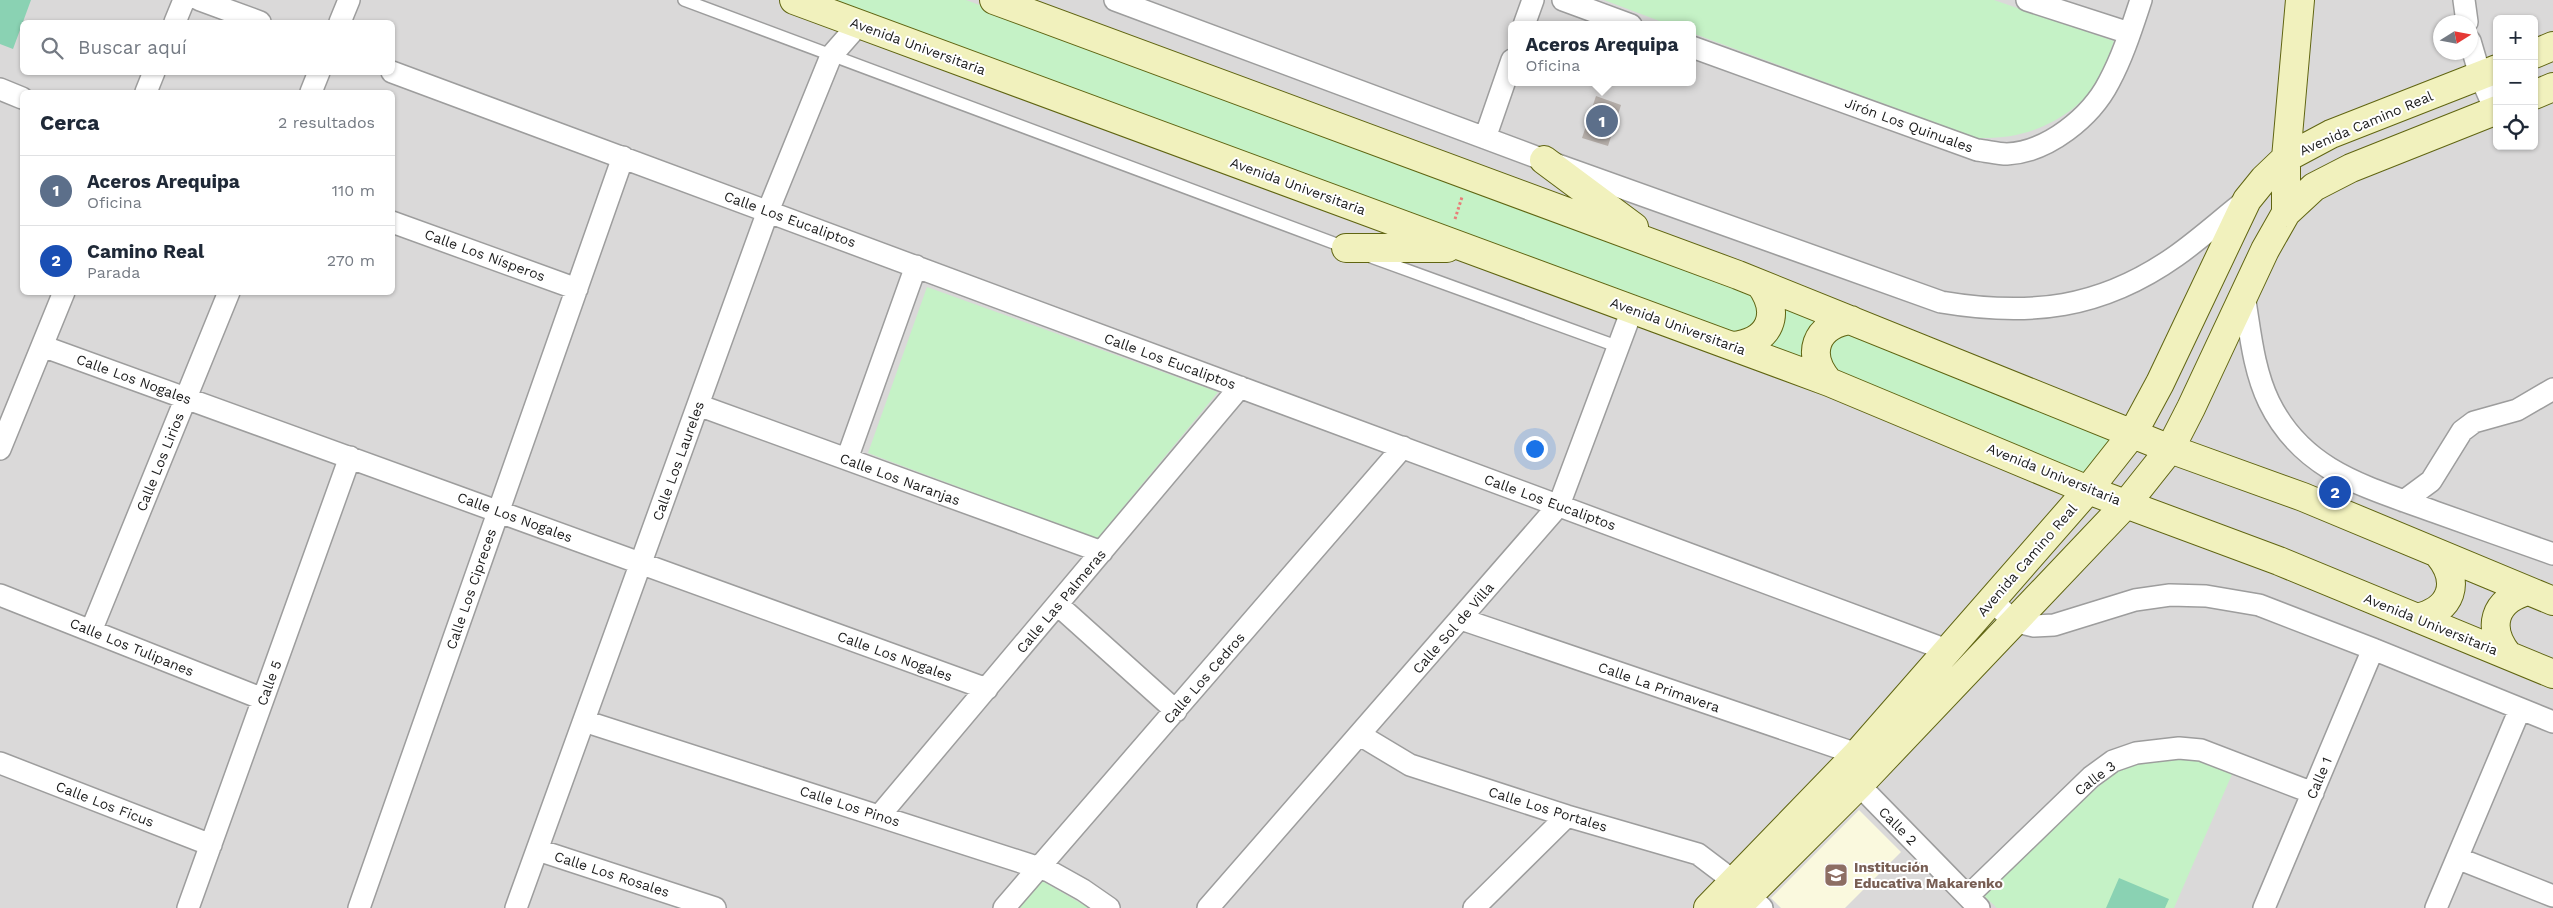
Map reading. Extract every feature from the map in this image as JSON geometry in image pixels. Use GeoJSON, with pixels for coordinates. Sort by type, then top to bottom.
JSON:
{"type":"FeatureCollection","features":[{"type":"Feature","properties":{"kind":"main road","name":"Avenida Universitaria"},"geometry":{"type":"LineString","coordinates":[[794,0],[1829,382],[2088,490],[2279,561],[2553,674]]}},
{"type":"Feature","properties":{"kind":"main road"},"geometry":{"type":"LineString","coordinates":[[994,0],[1760,284],[2170,448],[2303,497],[2553,601]]}},
{"type":"Feature","properties":{"kind":"main road"},"geometry":{"type":"LineString","coordinates":[[2286,213],[2286,158],[2300,0]]}},
{"type":"Feature","properties":{"kind":"main road"},"geometry":{"type":"LineString","coordinates":[[2538,52],[2553,46]]}},
{"type":"Feature","properties":{"kind":"main road","name":"Avenida Camino Real"},"geometry":{"type":"LineString","coordinates":[[1745,898],[1857,754],[2088,490],[2133,433],[2160,383],[2247,200],[2264,178],[2286,158],[2331,134],[2488,72]]}},
{"type":"Feature","properties":{"kind":"main road"},"geometry":{"type":"LineString","coordinates":[[2538,93],[2553,87]]}},
{"type":"Feature","properties":{"kind":"main road","name":"Avenida Camino Real"},"geometry":{"type":"LineString","coordinates":[[1708,908],[1745,898],[1859,786],[2013,621],[2127,503],[2170,448],[2198,395],[2244,295],[2286,213],[2314,187],[2351,168],[2493,111]]}},
{"type":"Feature","properties":{"kind":"main road"},"geometry":{"type":"LineString","coordinates":[[1544,160],[1657,245]]}},
{"type":"Feature","properties":{"kind":"main road"},"geometry":{"type":"LineString","coordinates":[[1346,248],[1458,245]]}},
{"type":"Feature","properties":{"kind":"main road"},"geometry":{"type":"LineString","coordinates":[[1733,346],[1748,344],[1760,337],[1769,325],[1772,311],[1769,296],[1760,284]]}},
{"type":"Feature","properties":{"kind":"main road"},"geometry":{"type":"LineString","coordinates":[[1829,382],[1819,371],[1815,357],[1817,342],[1825,330],[1837,322],[1851,320]]}},
{"type":"Feature","properties":{"kind":"main road"},"geometry":{"type":"LineString","coordinates":[[2417,618],[2429,616],[2440,609],[2449,594],[2451,576],[2447,564],[2439,554]]}},
{"type":"Feature","properties":{"kind":"main road"},"geometry":{"type":"LineString","coordinates":[[2508,655],[2496,635],[2496,622],[2499,611],[2516,594],[2528,591]]}},
{"type":"Feature","properties":{"kind":"street"},"geometry":{"type":"LineString","coordinates":[[176,20],[184,0]]}},
{"type":"Feature","properties":{"kind":"street"},"geometry":{"type":"LineString","coordinates":[[200,0],[255,20]]}},
{"type":"Feature","properties":{"kind":"street"},"geometry":{"type":"LineString","coordinates":[[341,20],[349,0]]}},
{"type":"Feature","properties":{"kind":"street"},"geometry":{"type":"LineString","coordinates":[[1115,0],[1544,160],[1905,290],[1941,302],[1984,310],[2030,310],[2068,304],[2104,293],[2139,279],[2176,256],[2247,200]]}},
{"type":"Feature","properties":{"kind":"street"},"geometry":{"type":"LineString","coordinates":[[1525,21],[1533,0]]}},
{"type":"Feature","properties":{"kind":"street"},"geometry":{"type":"LineString","coordinates":[[1563,0],[1620,21]]}},
{"type":"Feature","properties":{"kind":"street"},"geometry":{"type":"LineString","coordinates":[[2027,0],[2129,33]]}},
{"type":"Feature","properties":{"kind":"street","name":"Jirón Los Quinuales"},"geometry":{"type":"LineString","coordinates":[[1696,48],[1977,150],[2007,154],[2035,148],[2060,135],[2087,112],[2109,82],[2141,0]]}},
{"type":"Feature","properties":{"kind":"street"},"geometry":{"type":"LineString","coordinates":[[2464,0],[2465,15]]}},
{"type":"Feature","properties":{"kind":"street","name":"Calle Los Laureles"},"geometry":{"type":"LineString","coordinates":[[516,908],[768,211],[831,56],[859,24]]}},
{"type":"Feature","properties":{"kind":"street"},"geometry":{"type":"LineString","coordinates":[[2478,55],[2488,72],[2495,105]]}},
{"type":"Feature","properties":{"kind":"street"},"geometry":{"type":"LineString","coordinates":[[1485,138],[1508,72]]}},
{"type":"Feature","properties":{"kind":"street","name":"Calle Los Eucaliptos"},"geometry":{"type":"LineString","coordinates":[[395,73],[1947,650]]}},
{"type":"Feature","properties":{"kind":"street"},"geometry":{"type":"LineString","coordinates":[[147,90],[153,75]]}},
{"type":"Feature","properties":{"kind":"street"},"geometry":{"type":"LineString","coordinates":[[312,90],[318,75]]}},
{"type":"Feature","properties":{"kind":"street"},"geometry":{"type":"LineString","coordinates":[[0,89],[20,97]]}},
{"type":"Feature","properties":{"kind":"street","name":"Calle Los Cipreces"},"geometry":{"type":"LineString","coordinates":[[359,908],[623,157]]}},
{"type":"Feature","properties":{"kind":"street","name":"Calle Los Nísperos"},"geometry":{"type":"LineString","coordinates":[[395,223],[577,289]]}},
{"type":"Feature","properties":{"kind":"street"},"geometry":{"type":"LineString","coordinates":[[847,459],[916,266]]}},
{"type":"Feature","properties":{"kind":"street"},"geometry":{"type":"LineString","coordinates":[[0,449],[63,295]]}},
{"type":"Feature","properties":{"kind":"street","name":"Calle Los Lirios"},"geometry":{"type":"LineString","coordinates":[[91,630],[228,295]]}},
{"type":"Feature","properties":{"kind":"street"},"geometry":{"type":"LineString","coordinates":[[2244,295],[2256,366],[2269,402],[2289,435],[2316,460],[2347,480],[2553,554]]}},
{"type":"Feature","properties":{"kind":"street","name":"Calle Sol de Villa"},"geometry":{"type":"LineString","coordinates":[[1208,908],[1559,505],[1632,310]]}},
{"type":"Feature","properties":{"kind":"street","name":"Calle Los Nogales"},"geometry":{"type":"LineString","coordinates":[[42,346],[987,689]]}},
{"type":"Feature","properties":{"kind":"street","name":"Calle Las Palmeras"},"geometry":{"type":"LineString","coordinates":[[880,815],[1240,387]]}},
{"type":"Feature","properties":{"kind":"street"},"geometry":{"type":"LineString","coordinates":[[2404,501],[2431,481],[2462,431],[2474,422],[2517,410],[2553,389]]}},
{"type":"Feature","properties":{"kind":"street","name":"Calle Los Naranjas"},"geometry":{"type":"LineString","coordinates":[[698,405],[1102,552]]}},
{"type":"Feature","properties":{"kind":"street","name":"Calle Los Cedros"},"geometry":{"type":"LineString","coordinates":[[1004,908],[1404,447]]}},
{"type":"Feature","properties":{"kind":"street","name":"Calle 5"},"geometry":{"type":"LineString","coordinates":[[188,908],[350,457]]}},
{"type":"Feature","properties":{"kind":"street"},"geometry":{"type":"LineString","coordinates":[[1992,600],[2013,621],[2034,626],[2054,625],[2135,600],[2191,594],[2259,605],[2553,722]]}},
{"type":"Feature","properties":{"kind":"street","name":"Calle Los Tulipanes"},"geometry":{"type":"LineString","coordinates":[[0,595],[263,699]]}},
{"type":"Feature","properties":{"kind":"street"},"geometry":{"type":"LineString","coordinates":[[1058,605],[1176,711]]}},
{"type":"Feature","properties":{"kind":"street","name":"Calle La Primavera"},"geometry":{"type":"LineString","coordinates":[[1461,619],[1857,754]]}},
{"type":"Feature","properties":{"kind":"street","name":"Calle 1"},"geometry":{"type":"LineString","coordinates":[[2264,908],[2373,649]]}},
{"type":"Feature","properties":{"kind":"street"},"geometry":{"type":"LineString","coordinates":[[2436,908],[2520,709]]}},
{"type":"Feature","properties":{"kind":"street","name":"Calle Los Pinos"},"geometry":{"type":"LineString","coordinates":[[584,721],[1040,867],[1083,890],[1109,908]]}},
{"type":"Feature","properties":{"kind":"street","name":"Calle Los Portales"},"geometry":{"type":"LineString","coordinates":[[1360,735],[1410,765],[1567,816],[1698,854],[1745,898]]}},
{"type":"Feature","properties":{"kind":"street","name":"Calle 3"},"geometry":{"type":"LineString","coordinates":[[1974,902],[2091,777],[2113,761],[2136,753],[2160,748],[2202,750],[2313,793]]}},
{"type":"Feature","properties":{"kind":"street","name":"Calle Los Ficus"},"geometry":{"type":"LineString","coordinates":[[0,763],[211,845]]}},
{"type":"Feature","properties":{"kind":"street","name":"Calle 2"},"geometry":{"type":"LineString","coordinates":[[1859,786],[1974,902]]}},
{"type":"Feature","properties":{"kind":"street"},"geometry":{"type":"LineString","coordinates":[[1474,908],[1567,816]]}},
{"type":"Feature","properties":{"kind":"street","name":"Calle Los Rosales"},"geometry":{"type":"LineString","coordinates":[[538,850],[716,908]]}},
{"type":"Feature","properties":{"kind":"street"},"geometry":{"type":"LineString","coordinates":[[2457,858],[2553,896]]}},
{"type":"Feature","properties":{"kind":"lane"},"geometry":{"type":"LineString","coordinates":[[684,0],[1346,248],[1619,347]]}},
{"type":"Feature","properties":{"kind":"path"},"geometry":{"type":"LineString","coordinates":[[1458,245],[1468,175]]}},
{"type":"Feature","properties":{"kind":"shaded area"},"geometry":{"type":"Polygon","coordinates":[[[0,0],[2553,0],[2553,908],[0,908],[0,0]]]}},
{"type":"Feature","properties":{"kind":"shaded area","name":"Institución Educativa Makarenko"},"geometry":{"type":"Polygon","coordinates":[[[1859,810],[1901,852],[1845,908],[1781,908],[1771,898],[1859,810]]]}},
{"type":"Feature","properties":{"kind":"green space"},"geometry":{"type":"Polygon","coordinates":[[[0,0],[31,0],[24,20],[20,20],[20,30],[13,49],[0,44],[0,0]]]}},
{"type":"Feature","properties":{"kind":"green space"},"geometry":{"type":"Polygon","coordinates":[[[820,0],[966,0],[1747,288],[2116,437],[2084,477],[820,0]]]}},
{"type":"Feature","properties":{"kind":"green space"},"geometry":{"type":"Polygon","coordinates":[[[1604,0],[1994,0],[2114,41],[2097,84],[2076,106],[2065,114],[2042,127],[2018,135],[1977,138],[1696,34],[1696,21],[1659,21],[1604,0]]]}},
{"type":"Feature","properties":{"kind":"green space"},"geometry":{"type":"Polygon","coordinates":[[[927,287],[1218,392],[1097,539],[868,453],[927,287]]]}},
{"type":"Feature","properties":{"kind":"green space"},"geometry":{"type":"Polygon","coordinates":[[[2169,758],[2198,760],[2233,772],[2174,908],[1997,908],[1983,895],[2070,810],[2120,769],[2146,761],[2169,758]]]}},
{"type":"Feature","properties":{"kind":"green space"},"geometry":{"type":"Polygon","coordinates":[[[2119,878],[2169,899],[2165,908],[2106,908],[2119,878]]]}},
{"type":"Feature","properties":{"kind":"green space"},"geometry":{"type":"Polygon","coordinates":[[[1039,879],[1089,908],[1014,908],[1039,879]]]}},
{"type":"Feature","properties":{"kind":"building"},"geometry":{"type":"Polygon","coordinates":[[[1596,96],[1621,105],[1608,146],[1582,138],[1596,96]]]}},
{"type":"Feature","properties":{"kind":"place","name":"Aceros Arequipa"},"geometry":{"type":"Point","coordinates":[1602,121]}},
{"type":"Feature","properties":{"kind":"place","name":"Camino Real"},"geometry":{"type":"Point","coordinates":[2335,492]}},
{"type":"Feature","properties":{"kind":"place","name":"Institución Educativa Makarenko"},"geometry":{"type":"Point","coordinates":[1836,875]}}]}
